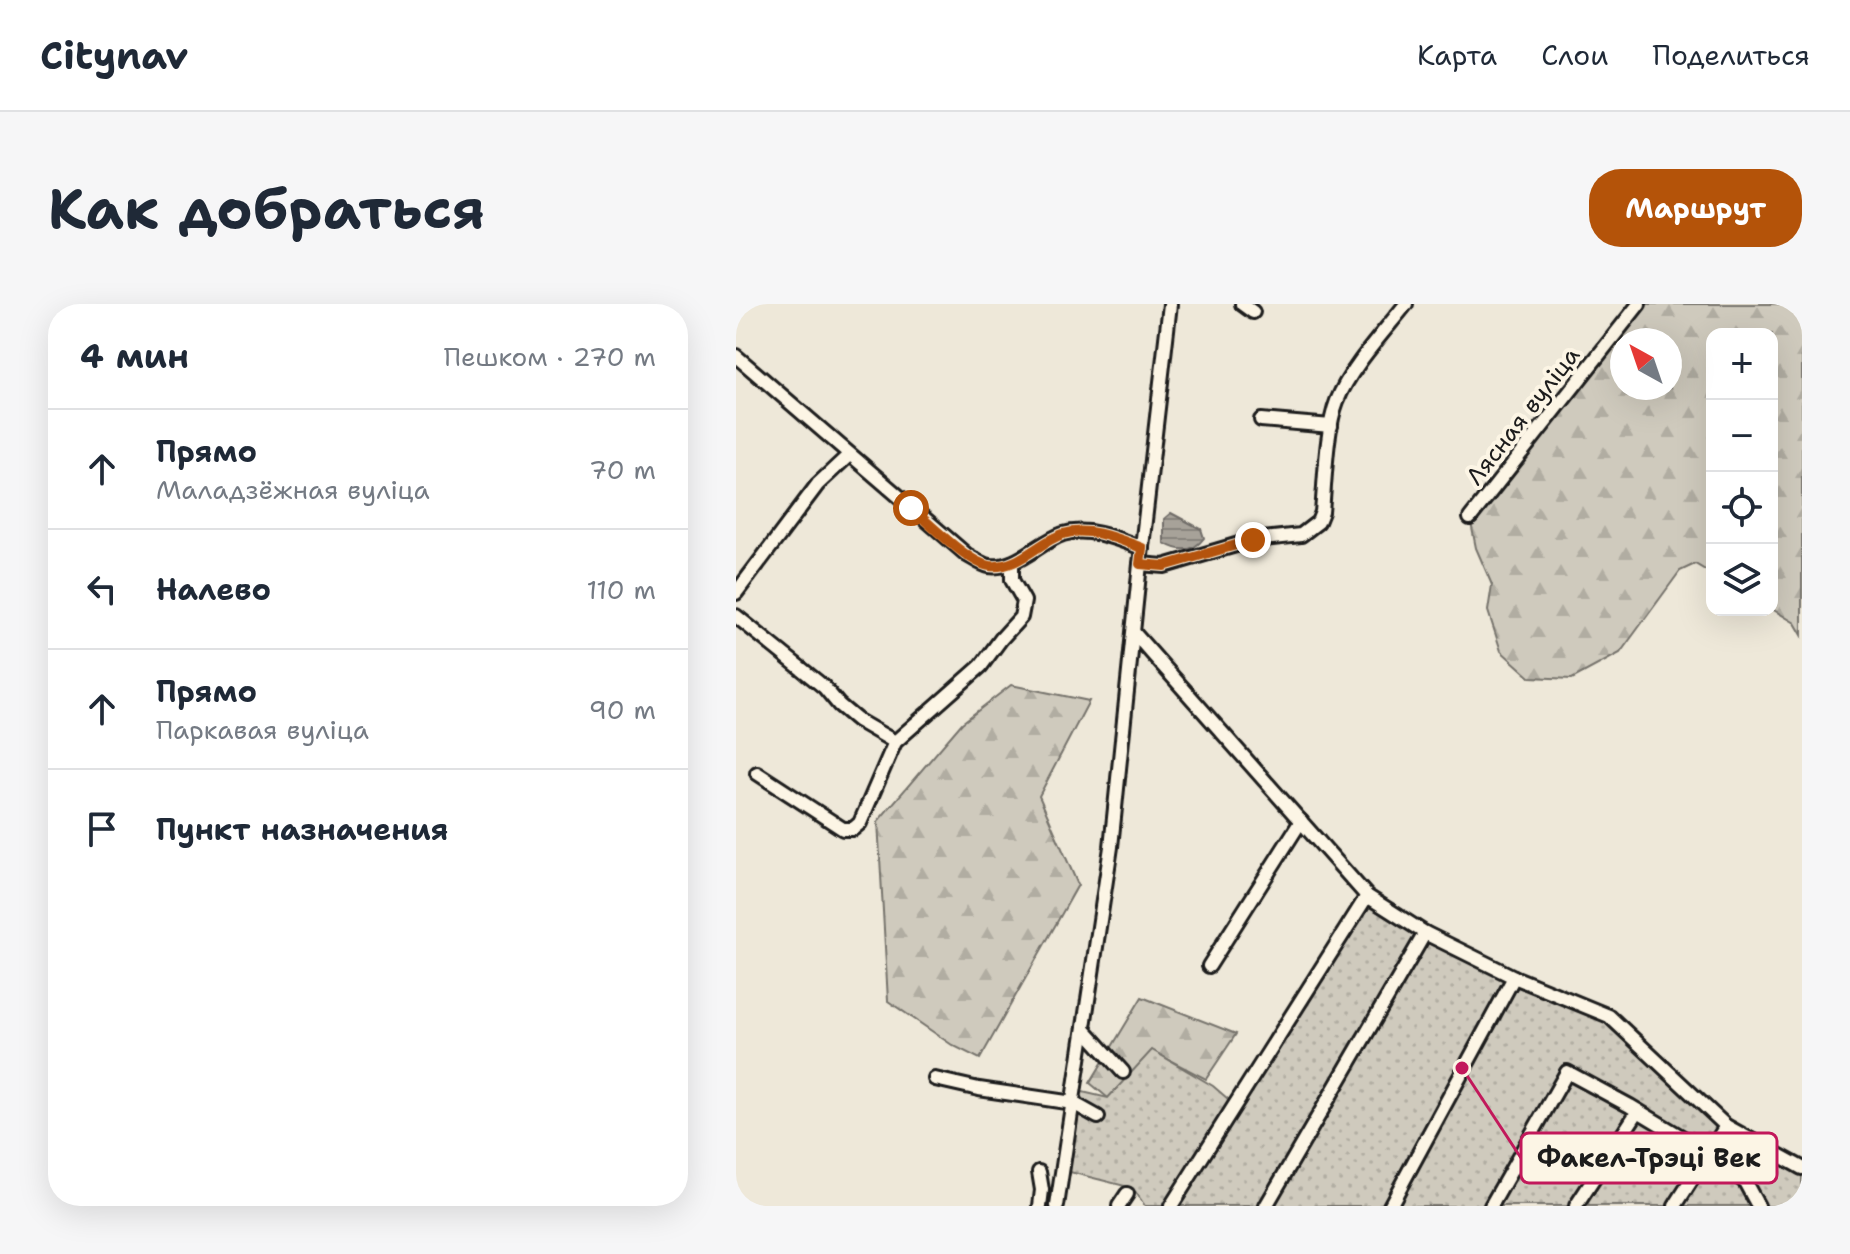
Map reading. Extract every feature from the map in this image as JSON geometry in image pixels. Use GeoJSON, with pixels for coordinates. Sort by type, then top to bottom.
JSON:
{"type":"FeatureCollection","features":[{"type":"Feature","properties":{"kind":"street"},"geometry":{"type":"LineString","coordinates":[[1057,1206],[1111,847],[1170,304]]}},
{"type":"Feature","properties":{"kind":"street"},"geometry":{"type":"LineString","coordinates":[[1242,304],[1253,312]]}},
{"type":"Feature","properties":{"kind":"street"},"geometry":{"type":"LineString","coordinates":[[1140,564],[1164,566],[1253,540],[1301,535],[1311,529],[1322,512],[1336,403],[1346,383],[1406,304]]}},
{"type":"Feature","properties":{"kind":"street","name":"Лясная вуліца"},"geometry":{"type":"LineString","coordinates":[[1470,518],[1639,304]]}},
{"type":"Feature","properties":{"kind":"street"},"geometry":{"type":"LineString","coordinates":[[736,356],[967,555],[989,566],[1012,563],[1062,534],[1080,531],[1098,533],[1142,548]]}},
{"type":"Feature","properties":{"kind":"street"},"geometry":{"type":"LineString","coordinates":[[1261,420],[1331,426]]}},
{"type":"Feature","properties":{"kind":"street"},"geometry":{"type":"LineString","coordinates":[[738,586],[818,484],[849,455]]}},
{"type":"Feature","properties":{"kind":"street"},"geometry":{"type":"LineString","coordinates":[[757,773],[843,829],[853,829],[860,823],[895,742],[981,666],[1021,617],[1024,601],[1012,580],[1012,563]]}},
{"type":"Feature","properties":{"kind":"street"},"geometry":{"type":"LineString","coordinates":[[736,616],[824,687],[857,720],[895,742]]}},
{"type":"Feature","properties":{"kind":"street"},"geometry":{"type":"LineString","coordinates":[[1134,633],[1367,896],[1425,933],[1514,977],[1609,1016],[1726,1126],[1802,1168]]}},
{"type":"Feature","properties":{"kind":"street"},"geometry":{"type":"LineString","coordinates":[[1209,966],[1301,821]]}},
{"type":"Feature","properties":{"kind":"street"},"geometry":{"type":"LineString","coordinates":[[1171,1206],[1367,896]]}},
{"type":"Feature","properties":{"kind":"street"},"geometry":{"type":"LineString","coordinates":[[1266,1206],[1425,933]]}},
{"type":"Feature","properties":{"kind":"street"},"geometry":{"type":"LineString","coordinates":[[1390,1206],[1514,977]]}},
{"type":"Feature","properties":{"kind":"street"},"geometry":{"type":"LineString","coordinates":[[1084,1029],[1123,1072]]}},
{"type":"Feature","properties":{"kind":"street"},"geometry":{"type":"LineString","coordinates":[[1491,1206],[1567,1072],[1708,1153],[1745,1182],[1758,1206]]}},
{"type":"Feature","properties":{"kind":"street"},"geometry":{"type":"LineString","coordinates":[[935,1079],[979,1089],[1074,1096],[1098,1117]]}},
{"type":"Feature","properties":{"kind":"street"},"geometry":{"type":"LineString","coordinates":[[1576,1206],[1638,1111]]}},
{"type":"Feature","properties":{"kind":"street"},"geometry":{"type":"LineString","coordinates":[[1675,1206],[1726,1126]]}},
{"type":"Feature","properties":{"kind":"street"},"geometry":{"type":"LineString","coordinates":[[1039,1172],[1042,1190],[1040,1206]]}},
{"type":"Feature","properties":{"kind":"street"},"geometry":{"type":"LineString","coordinates":[[1119,1206],[1127,1194]]}},
{"type":"Feature","properties":{"kind":"green space"},"geometry":{"type":"Polygon","coordinates":[[[1639,304],[1802,304],[1802,635],[1795,623],[1778,613],[1778,328],[1706,328],[1706,570],[1695,564],[1680,571],[1620,653],[1572,679],[1530,677],[1501,651],[1488,611],[1492,585],[1476,548],[1470,518],[1610,341],[1610,400],[1682,400],[1682,328],[1620,328],[1639,304]]]}},
{"type":"Feature","properties":{"kind":"green space"},"geometry":{"type":"Polygon","coordinates":[[[1011,685],[1089,701],[1039,796],[1078,885],[980,1059],[952,1045],[888,1001],[878,821],[962,723],[1011,685]]]}},
{"type":"Feature","properties":{"kind":"green space"},"geometry":{"type":"Polygon","coordinates":[[[1367,896],[1425,933],[1609,1016],[1726,1126],[1802,1168],[1802,1206],[1145,1206],[1133,1188],[1062,1170],[1074,1090],[1108,1098],[1152,1050],[1213,1086],[1235,1105],[1367,896]]]}},
{"type":"Feature","properties":{"kind":"green space"},"geometry":{"type":"Polygon","coordinates":[[[1142,997],[1236,1034],[1206,1079],[1152,1051],[1108,1098],[1090,1083],[1142,997]]]}},
{"type":"Feature","properties":{"kind":"shaded area"},"geometry":{"type":"Polygon","coordinates":[[[1171,513],[1201,529],[1204,538],[1200,543],[1186,550],[1164,543],[1164,519],[1171,513]]]}},
{"type":"Feature","properties":{"kind":"place","name":"Факел-Трэці Век"},"geometry":{"type":"Point","coordinates":[1462,1068]}},
{"type":"Feature","properties":{"kind":"route"},"geometry":{"type":"LineString","coordinates":[[911,508],[967,555],[989,566],[1012,563],[1062,534],[1080,531],[1098,533],[1142,548],[1140,564],[1164,566],[1253,540]]}}]}
